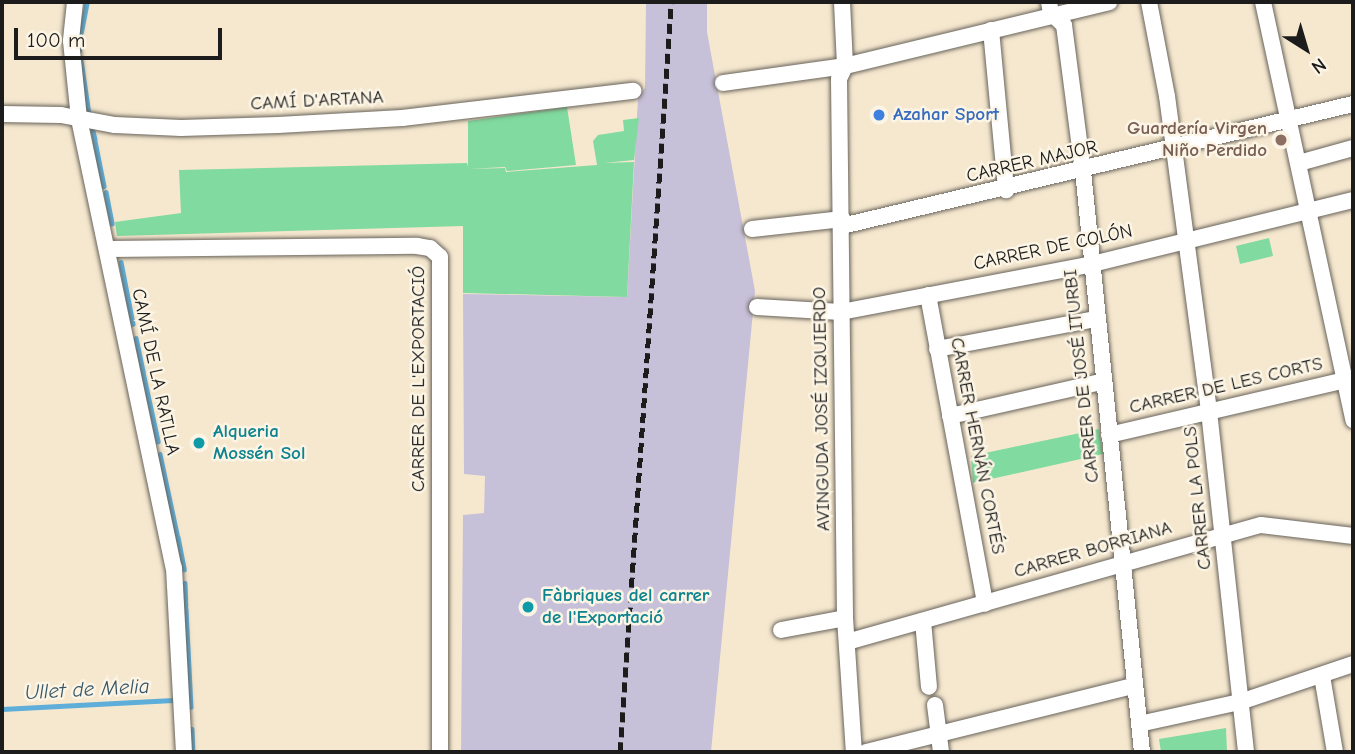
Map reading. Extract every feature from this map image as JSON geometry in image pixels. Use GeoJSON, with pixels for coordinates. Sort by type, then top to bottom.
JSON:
{"type":"FeatureCollection","features":[{"type":"Feature","properties":{"kind":"street","name":"CAMÍ DE LA RATLLA"},"geometry":{"type":"LineString","coordinates":[[75,2],[71,41],[79,119],[109,249],[174,568],[184,752]]}},
{"type":"Feature","properties":{"kind":"street","name":"AVINGUDA JOSÉ IZQUIERDO"},"geometry":{"type":"LineString","coordinates":[[842,2],[845,66],[839,79],[845,618],[854,752]]}},
{"type":"Feature","properties":{"kind":"street"},"geometry":{"type":"LineString","coordinates":[[723,83],[845,66],[992,30],[1050,7],[1109,2]]}},
{"type":"Feature","properties":{"kind":"street","name":"CARRER LA POLS"},"geometry":{"type":"LineString","coordinates":[[1149,2],[1174,150],[1209,411],[1246,752]]}},
{"type":"Feature","properties":{"kind":"street"},"geometry":{"type":"LineString","coordinates":[[1263,2],[1349,379],[1353,420]]}},
{"type":"Feature","properties":{"kind":"street","name":"CARRER DE JOSÉ ITURBI"},"geometry":{"type":"LineString","coordinates":[[1050,7],[1064,25],[1083,172],[1101,382],[1109,435],[1133,686],[1142,752]]}},
{"type":"Feature","properties":{"kind":"street"},"geometry":{"type":"LineString","coordinates":[[992,30],[1006,190]]}},
{"type":"Feature","properties":{"kind":"street","name":"CAMÍ D'ARTANA"},"geometry":{"type":"LineString","coordinates":[[2,114],[61,115],[181,128],[278,125],[402,118],[633,91]]}},
{"type":"Feature","properties":{"kind":"street","name":"CARRER MAJOR"},"geometry":{"type":"LineString","coordinates":[[752,229],[842,223],[1006,190],[1353,104]]}},
{"type":"Feature","properties":{"kind":"street"},"geometry":{"type":"LineString","coordinates":[[1299,163],[1353,148]]}},
{"type":"Feature","properties":{"kind":"street","name":"CARRER DE COLÓN"},"geometry":{"type":"LineString","coordinates":[[757,307],[841,312],[1092,264],[1353,200]]}},
{"type":"Feature","properties":{"kind":"street","name":"CARRER DE L'EXPORTACIÓ"},"geometry":{"type":"LineString","coordinates":[[109,249],[417,246],[430,247],[440,257],[440,752]]}},
{"type":"Feature","properties":{"kind":"street","name":"CARRER HERNÁN CORTÉS"},"geometry":{"type":"LineString","coordinates":[[928,295],[985,604]]}},
{"type":"Feature","properties":{"kind":"street"},"geometry":{"type":"LineString","coordinates":[[937,349],[1096,319]]}},
{"type":"Feature","properties":{"kind":"street","name":"CARRER DE LES CORTS"},"geometry":{"type":"LineString","coordinates":[[1109,435],[1349,379]]}},
{"type":"Feature","properties":{"kind":"street"},"geometry":{"type":"LineString","coordinates":[[950,416],[1101,382]]}},
{"type":"Feature","properties":{"kind":"street","name":"CARRER BORRIANA"},"geometry":{"type":"LineString","coordinates":[[847,642],[1261,525],[1353,536]]}},
{"type":"Feature","properties":{"kind":"street"},"geometry":{"type":"LineString","coordinates":[[781,630],[845,618]]}},
{"type":"Feature","properties":{"kind":"street"},"geometry":{"type":"LineString","coordinates":[[923,621],[929,687]]}},
{"type":"Feature","properties":{"kind":"street"},"geometry":{"type":"LineString","coordinates":[[1139,724],[1240,702],[1353,664]]}},
{"type":"Feature","properties":{"kind":"street"},"geometry":{"type":"LineString","coordinates":[[1322,676],[1335,752]]}},
{"type":"Feature","properties":{"kind":"street"},"geometry":{"type":"LineString","coordinates":[[866,752],[1133,686]]}},
{"type":"Feature","properties":{"kind":"street"},"geometry":{"type":"LineString","coordinates":[[935,705],[941,752]]}},
{"type":"Feature","properties":{"kind":"shaded area"},"geometry":{"type":"Polygon","coordinates":[[[646,2],[707,2],[707,32],[755,291],[711,752],[461,752],[463,515],[484,513],[485,476],[464,474],[463,294],[627,297],[638,98],[645,88],[646,2]]]}},
{"type":"Feature","properties":{"kind":"green space"},"geometry":{"type":"Polygon","coordinates":[[[567,107],[576,165],[507,171],[505,167],[468,169],[505,168],[506,172],[597,165],[593,141],[598,135],[624,131],[623,120],[639,118],[634,160],[604,163],[634,162],[627,297],[463,293],[463,226],[117,236],[115,222],[181,213],[179,170],[467,163],[468,167],[468,121],[567,107]]]}},
{"type":"Feature","properties":{"kind":"green space"},"geometry":{"type":"Polygon","coordinates":[[[1269,238],[1273,256],[1240,264],[1236,246],[1269,238]]]}},
{"type":"Feature","properties":{"kind":"green space"},"geometry":{"type":"Polygon","coordinates":[[[1099,429],[1103,454],[973,483],[971,456],[1099,429]]]}},
{"type":"Feature","properties":{"kind":"green space"},"geometry":{"type":"Polygon","coordinates":[[[1226,728],[1227,752],[1161,752],[1159,739],[1226,728]]]}},
{"type":"Feature","properties":{"kind":"waterway"},"geometry":{"type":"LineString","coordinates":[[81,32],[87,2]]}},
{"type":"Feature","properties":{"kind":"waterway"},"geometry":{"type":"LineString","coordinates":[[79,51],[80,34]]}},
{"type":"Feature","properties":{"kind":"waterway"},"geometry":{"type":"LineString","coordinates":[[81,60],[89,114]]}},
{"type":"Feature","properties":{"kind":"waterway"},"geometry":{"type":"LineString","coordinates":[[93,131],[95,139]]}},
{"type":"Feature","properties":{"kind":"waterway"},"geometry":{"type":"LineString","coordinates":[[95,141],[104,186]]}},
{"type":"Feature","properties":{"kind":"waterway"},"geometry":{"type":"LineString","coordinates":[[106,192],[112,223]]}},
{"type":"Feature","properties":{"kind":"waterway"},"geometry":{"type":"LineString","coordinates":[[121,262],[133,324]]}},
{"type":"Feature","properties":{"kind":"waterway"},"geometry":{"type":"LineString","coordinates":[[136,338],[143,371]]}},
{"type":"Feature","properties":{"kind":"waterway"},"geometry":{"type":"LineString","coordinates":[[143,372],[158,441]]}},
{"type":"Feature","properties":{"kind":"waterway"},"geometry":{"type":"LineString","coordinates":[[160,454],[177,534]]}},
{"type":"Feature","properties":{"kind":"waterway"},"geometry":{"type":"LineString","coordinates":[[178,537],[184,569]]}},
{"type":"Feature","properties":{"kind":"waterway"},"geometry":{"type":"LineString","coordinates":[[185,583],[186,606]]}},
{"type":"Feature","properties":{"kind":"waterway"},"geometry":{"type":"LineString","coordinates":[[186,609],[191,707]]}},
{"type":"Feature","properties":{"kind":"waterway","name":"Ullet de Melia"},"geometry":{"type":"LineString","coordinates":[[2,709],[173,700]]}},
{"type":"Feature","properties":{"kind":"waterway"},"geometry":{"type":"LineString","coordinates":[[192,729],[193,752]]}},
{"type":"Feature","properties":{"kind":"railway"},"geometry":{"type":"LineString","coordinates":[[620,752],[671,2]]}},
{"type":"Feature","properties":{"kind":"place","name":"Azahar Sport"},"geometry":{"type":"Point","coordinates":[879,115]}},
{"type":"Feature","properties":{"kind":"place","name":"Guardería Virgen Niño Perdido"},"geometry":{"type":"Point","coordinates":[1281,140]}},
{"type":"Feature","properties":{"kind":"place","name":"Alqueria Mossén Sol"},"geometry":{"type":"Point","coordinates":[199,443]}},
{"type":"Feature","properties":{"kind":"place","name":"Fàbriques del carrer de l'Exportació"},"geometry":{"type":"Point","coordinates":[528,607]}}]}
